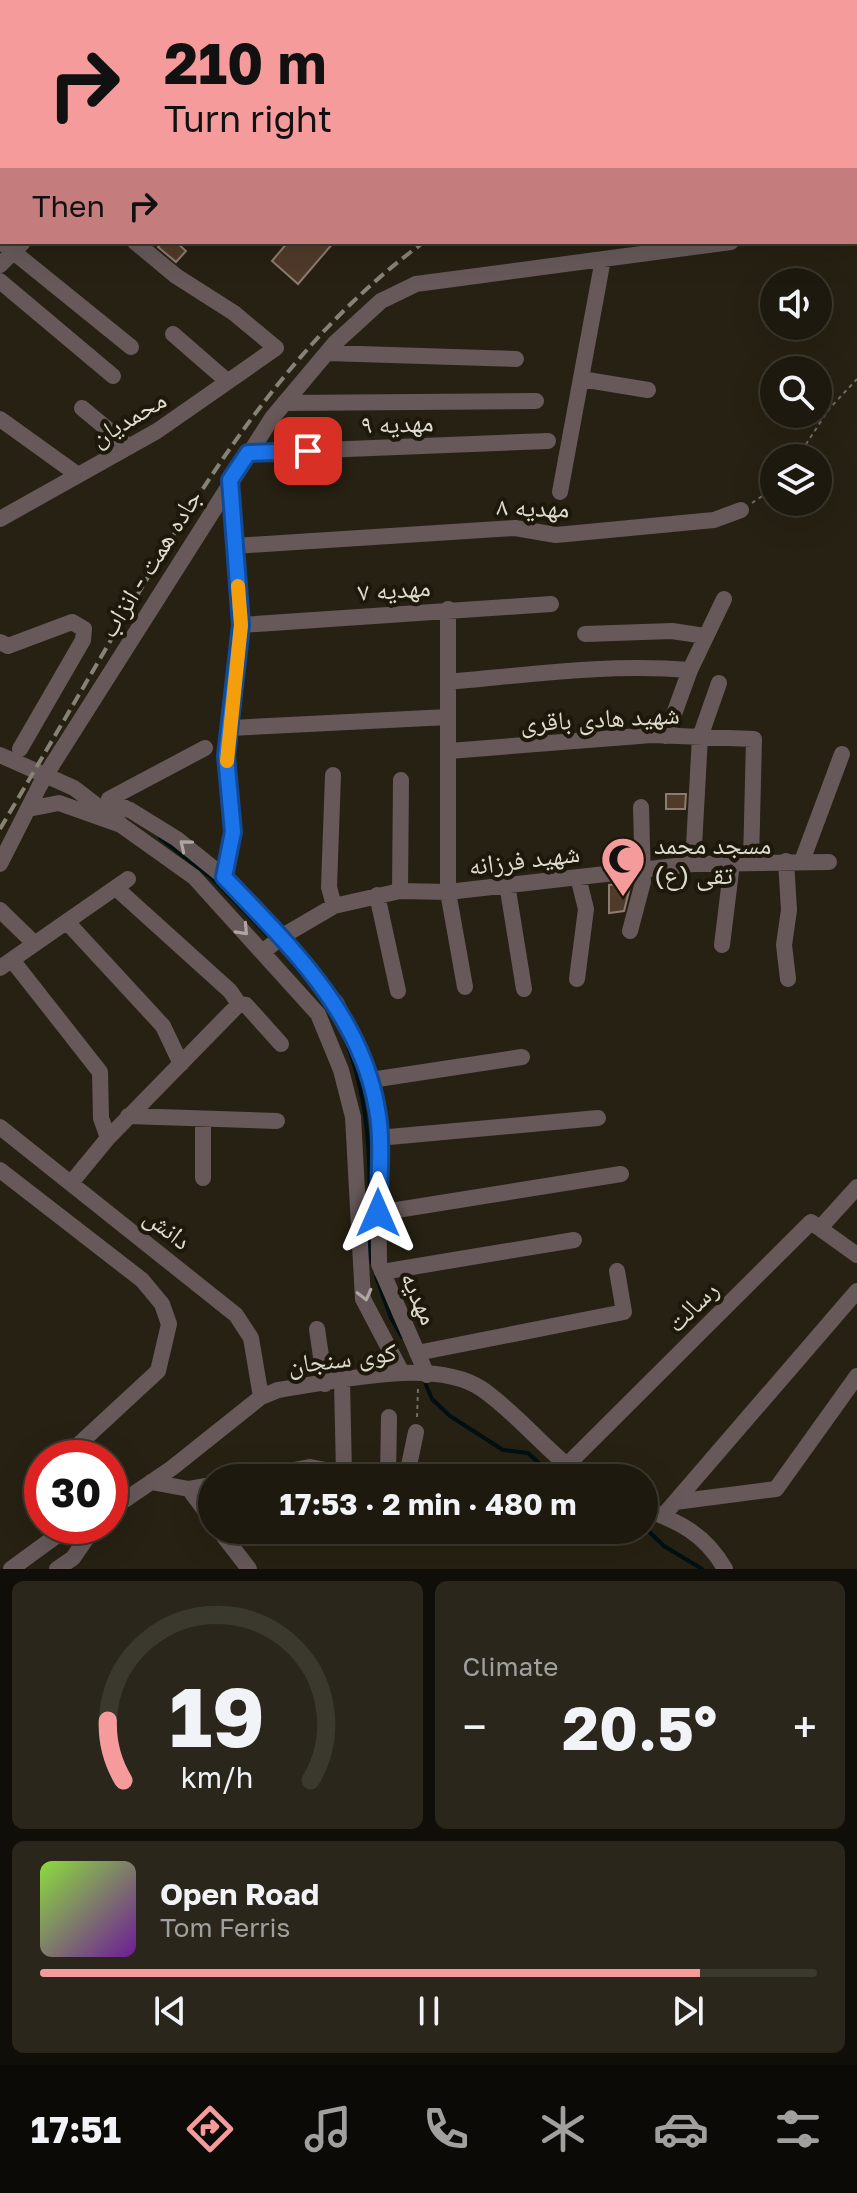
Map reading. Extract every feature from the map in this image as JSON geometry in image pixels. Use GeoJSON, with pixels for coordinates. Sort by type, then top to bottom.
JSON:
{"type":"FeatureCollection","features":[{"type":"Feature","properties":{"kind":"street","name":"محمدیان"},"geometry":{"type":"LineString","coordinates":[[3,513],[157,431],[276,348],[234,313],[176,276],[142,244]]}},
{"type":"Feature","properties":{"kind":"street","name":"جاده همت - انزاب"},"geometry":{"type":"LineString","coordinates":[[28,809],[52,765],[248,453],[284,403],[327,353],[381,301],[416,284],[716,244]]}},
{"type":"Feature","properties":{"kind":"street"},"geometry":{"type":"LineString","coordinates":[[0,265],[12,245],[131,347]]}},
{"type":"Feature","properties":{"kind":"street"},"geometry":{"type":"LineString","coordinates":[[560,492],[603,259]]}},
{"type":"Feature","properties":{"kind":"street"},"geometry":{"type":"LineString","coordinates":[[0,281],[113,376]]}},
{"type":"Feature","properties":{"kind":"street"},"geometry":{"type":"LineString","coordinates":[[173,334],[227,381]]}},
{"type":"Feature","properties":{"kind":"street"},"geometry":{"type":"LineString","coordinates":[[327,353],[516,359]]}},
{"type":"Feature","properties":{"kind":"street"},"geometry":{"type":"LineString","coordinates":[[581,379],[648,390]]}},
{"type":"Feature","properties":{"kind":"street"},"geometry":{"type":"LineString","coordinates":[[284,403],[536,401]]}},
{"type":"Feature","properties":{"kind":"street"},"geometry":{"type":"LineString","coordinates":[[82,408],[129,447]]}},
{"type":"Feature","properties":{"kind":"street"},"geometry":{"type":"LineString","coordinates":[[0,419],[78,475]]}},
{"type":"Feature","properties":{"kind":"street","name":"مهدیه ۹"},"geometry":{"type":"LineString","coordinates":[[248,453],[548,441]]}},
{"type":"Feature","properties":{"kind":"street"},"geometry":{"type":"LineString","coordinates":[[224,877],[233,832],[226,756],[241,625],[230,480]]}},
{"type":"Feature","properties":{"kind":"street","name":"مهدیه ۸"},"geometry":{"type":"LineString","coordinates":[[234,546],[515,528],[556,535],[714,520],[741,510]]}},
{"type":"Feature","properties":{"kind":"street"},"geometry":{"type":"LineString","coordinates":[[666,736],[690,670],[724,599]]}},
{"type":"Feature","properties":{"kind":"street","name":"مهدیه ۷"},"geometry":{"type":"LineString","coordinates":[[241,625],[551,604]]}},
{"type":"Feature","properties":{"kind":"street"},"geometry":{"type":"LineString","coordinates":[[448,609],[448,892],[465,987]]}},
{"type":"Feature","properties":{"kind":"street"},"geometry":{"type":"LineString","coordinates":[[0,642],[8,646],[72,622],[84,629],[83,640],[20,749]]}},
{"type":"Feature","properties":{"kind":"street"},"geometry":{"type":"LineString","coordinates":[[585,634],[672,631],[705,636]]}},
{"type":"Feature","properties":{"kind":"street"},"geometry":{"type":"LineString","coordinates":[[448,682],[594,670],[690,670]]}},
{"type":"Feature","properties":{"kind":"street"},"geometry":{"type":"LineString","coordinates":[[693,864],[700,737],[719,683]]}},
{"type":"Feature","properties":{"kind":"street"},"geometry":{"type":"LineString","coordinates":[[230,728],[448,717]]}},
{"type":"Feature","properties":{"kind":"street","name":"شهید هادی باقری"},"geometry":{"type":"LineString","coordinates":[[449,751],[666,736],[754,739],[751,862]]}},
{"type":"Feature","properties":{"kind":"street"},"geometry":{"type":"LineString","coordinates":[[205,748],[109,799],[194,877],[318,1014],[341,1070],[353,1117],[363,1299],[419,1374]]}},
{"type":"Feature","properties":{"kind":"street"},"geometry":{"type":"LineString","coordinates":[[788,979],[784,945],[794,861],[842,754]]}},
{"type":"Feature","properties":{"kind":"street"},"geometry":{"type":"LineString","coordinates":[[0,755],[74,788],[124,816]]}},
{"type":"Feature","properties":{"kind":"street"},"geometry":{"type":"LineString","coordinates":[[333,775],[329,887],[334,906]]}},
{"type":"Feature","properties":{"kind":"street"},"geometry":{"type":"LineString","coordinates":[[400,891],[401,780]]}},
{"type":"Feature","properties":{"kind":"street"},"geometry":{"type":"LineString","coordinates":[[0,864],[28,809],[59,803],[124,816]]}},
{"type":"Feature","properties":{"kind":"street"},"geometry":{"type":"LineString","coordinates":[[630,931],[643,882],[641,807]]}},
{"type":"Feature","properties":{"kind":"street","name":"مهدیه"},"geometry":{"type":"LineString","coordinates":[[124,816],[177,839],[224,877],[281,937],[337,1004],[371,1080],[378,1112],[379,1264],[417,1353],[419,1374]]}},
{"type":"Feature","properties":{"kind":"street","name":"شهید فرزانه"},"geometry":{"type":"LineString","coordinates":[[263,952],[281,937],[334,906],[400,891],[448,892],[693,864],[829,862]]}},
{"type":"Feature","properties":{"kind":"street"},"geometry":{"type":"LineString","coordinates":[[722,945],[732,863]]}},
{"type":"Feature","properties":{"kind":"street"},"geometry":{"type":"LineString","coordinates":[[577,979],[586,909],[578,877]]}},
{"type":"Feature","properties":{"kind":"street"},"geometry":{"type":"LineString","coordinates":[[108,1138],[101,1118],[100,1072],[6,964],[122,884],[230,991],[239,1004],[246,1005],[281,1044]]}},
{"type":"Feature","properties":{"kind":"street"},"geometry":{"type":"LineString","coordinates":[[507,884],[524,989]]}},
{"type":"Feature","properties":{"kind":"street"},"geometry":{"type":"LineString","coordinates":[[377,895],[398,991]]}},
{"type":"Feature","properties":{"kind":"street"},"geometry":{"type":"LineString","coordinates":[[0,910],[35,944]]}},
{"type":"Feature","properties":{"kind":"street"},"geometry":{"type":"LineString","coordinates":[[67,922],[163,1026],[181,1064]]}},
{"type":"Feature","properties":{"kind":"street"},"geometry":{"type":"LineString","coordinates":[[71,1183],[128,1116],[239,1004]]}},
{"type":"Feature","properties":{"kind":"street"},"geometry":{"type":"LineString","coordinates":[[371,1080],[522,1057]]}},
{"type":"Feature","properties":{"kind":"street"},"geometry":{"type":"LineString","coordinates":[[128,1116],[277,1121]]}},
{"type":"Feature","properties":{"kind":"street"},"geometry":{"type":"LineString","coordinates":[[378,1138],[598,1118]]}},
{"type":"Feature","properties":{"kind":"street"},"geometry":{"type":"LineString","coordinates":[[203,1119],[203,1178]]}},
{"type":"Feature","properties":{"kind":"street","name":"دانش"},"geometry":{"type":"LineString","coordinates":[[0,1127],[236,1315],[251,1338],[261,1397]]}},
{"type":"Feature","properties":{"kind":"street"},"geometry":{"type":"LineString","coordinates":[[0,1170],[142,1280],[162,1304],[169,1324],[158,1371],[83,1440]]}},
{"type":"Feature","properties":{"kind":"street"},"geometry":{"type":"LineString","coordinates":[[378,1213],[621,1174]]}},
{"type":"Feature","properties":{"kind":"street"},"geometry":{"type":"LineString","coordinates":[[857,1187],[820,1228],[857,1255]]}},
{"type":"Feature","properties":{"kind":"street","name":"رسالت"},"geometry":{"type":"LineString","coordinates":[[568,1464],[811,1222],[820,1228]]}},
{"type":"Feature","properties":{"kind":"street"},"geometry":{"type":"LineString","coordinates":[[382,1272],[574,1240]]}},
{"type":"Feature","properties":{"kind":"street"},"geometry":{"type":"LineString","coordinates":[[417,1353],[624,1312],[617,1271]]}},
{"type":"Feature","properties":{"kind":"street"},"geometry":{"type":"LineString","coordinates":[[663,1516],[857,1291]]}},
{"type":"Feature","properties":{"kind":"street"},"geometry":{"type":"LineString","coordinates":[[317,1329],[325,1384]]}},
{"type":"Feature","properties":{"kind":"street","name":"کوی سنجان"},"geometry":{"type":"LineString","coordinates":[[128,1498],[261,1397],[278,1390],[419,1374],[451,1376],[481,1389],[566,1464]]}},
{"type":"Feature","properties":{"kind":"street"},"geometry":{"type":"LineString","coordinates":[[675,1502],[776,1489],[857,1376]]}},
{"type":"Feature","properties":{"kind":"street"},"geometry":{"type":"LineString","coordinates":[[342,1381],[344,1464]]}},
{"type":"Feature","properties":{"kind":"street"},"geometry":{"type":"LineString","coordinates":[[388,1464],[389,1417]]}},
{"type":"Feature","properties":{"kind":"street"},"geometry":{"type":"LineString","coordinates":[[409,1464],[416,1432]]}},
{"type":"Feature","properties":{"kind":"street"},"geometry":{"type":"LineString","coordinates":[[151,1482],[189,1489],[198,1487]]}},
{"type":"Feature","properties":{"kind":"street"},"geometry":{"type":"LineString","coordinates":[[189,1489],[198,1501]]}},
{"type":"Feature","properties":{"kind":"street"},"geometry":{"type":"LineString","coordinates":[[658,1514],[680,1521],[702,1538],[725,1569]]}},
{"type":"Feature","properties":{"kind":"street"},"geometry":{"type":"LineString","coordinates":[[11,1569],[45,1544]]}},
{"type":"Feature","properties":{"kind":"street"},"geometry":{"type":"LineString","coordinates":[[57,1569],[73,1558],[83,1544]]}},
{"type":"Feature","properties":{"kind":"street"},"geometry":{"type":"LineString","coordinates":[[230,1544],[249,1569]]}},
{"type":"Feature","properties":{"kind":"path"},"geometry":{"type":"LineString","coordinates":[[806,444],[829,409],[857,379]]}},
{"type":"Feature","properties":{"kind":"path"},"geometry":{"type":"LineString","coordinates":[[741,510],[760,497]]}},
{"type":"Feature","properties":{"kind":"path"},"geometry":{"type":"LineString","coordinates":[[416,1432],[419,1374]]}},
{"type":"Feature","properties":{"kind":"building"},"geometry":{"type":"Polygon","coordinates":[[[161,244],[178,244],[186,251],[176,262],[158,247],[161,244]]]}},
{"type":"Feature","properties":{"kind":"building"},"geometry":{"type":"Polygon","coordinates":[[[286,244],[332,244],[298,284],[272,261],[286,244]]]}},
{"type":"Feature","properties":{"kind":"building"},"geometry":{"type":"Polygon","coordinates":[[[666,794],[686,794],[685,809],[666,809],[666,794]]]}},
{"type":"Feature","properties":{"kind":"building","name":"مسجد محمد تقی (ع)"},"geometry":{"type":"Polygon","coordinates":[[[631,883],[624,911],[609,913],[609,885],[631,883]]]}},
{"type":"Feature","properties":{"kind":"waterway"},"geometry":{"type":"LineString","coordinates":[[160,838],[213,879],[272,940]]}},
{"type":"Feature","properties":{"kind":"waterway"},"geometry":{"type":"LineString","coordinates":[[293,964],[332,1012],[355,1068],[367,1128],[369,1251],[372,1263]]}},
{"type":"Feature","properties":{"kind":"waterway"},"geometry":{"type":"LineString","coordinates":[[376,1276],[391,1318],[402,1337]]}},
{"type":"Feature","properties":{"kind":"waterway"},"geometry":{"type":"LineString","coordinates":[[424,1380],[432,1399],[450,1416],[503,1450],[528,1453],[540,1464]]}},
{"type":"Feature","properties":{"kind":"waterway"},"geometry":{"type":"LineString","coordinates":[[658,1540],[702,1569]]}},
{"type":"Feature","properties":{"kind":"railway"},"geometry":{"type":"LineString","coordinates":[[0,829],[191,507],[258,410],[334,320],[377,279],[421,244]]}},
{"type":"Feature","properties":{"kind":"slow traffic"},"geometry":{"type":"LineString","coordinates":[[227,761],[241,625],[238,586]]}},
{"type":"Feature","properties":{"kind":"place","name":"مسجد محمد تقی (ع)"},"geometry":{"type":"Point","coordinates":[623,898]}},
{"type":"Feature","properties":{"kind":"route"},"geometry":{"type":"LineString","coordinates":[[308,451],[248,453],[230,480],[241,625],[226,756],[233,832],[224,877],[281,937],[337,1004],[371,1080],[378,1112],[378,1213]]}}]}
